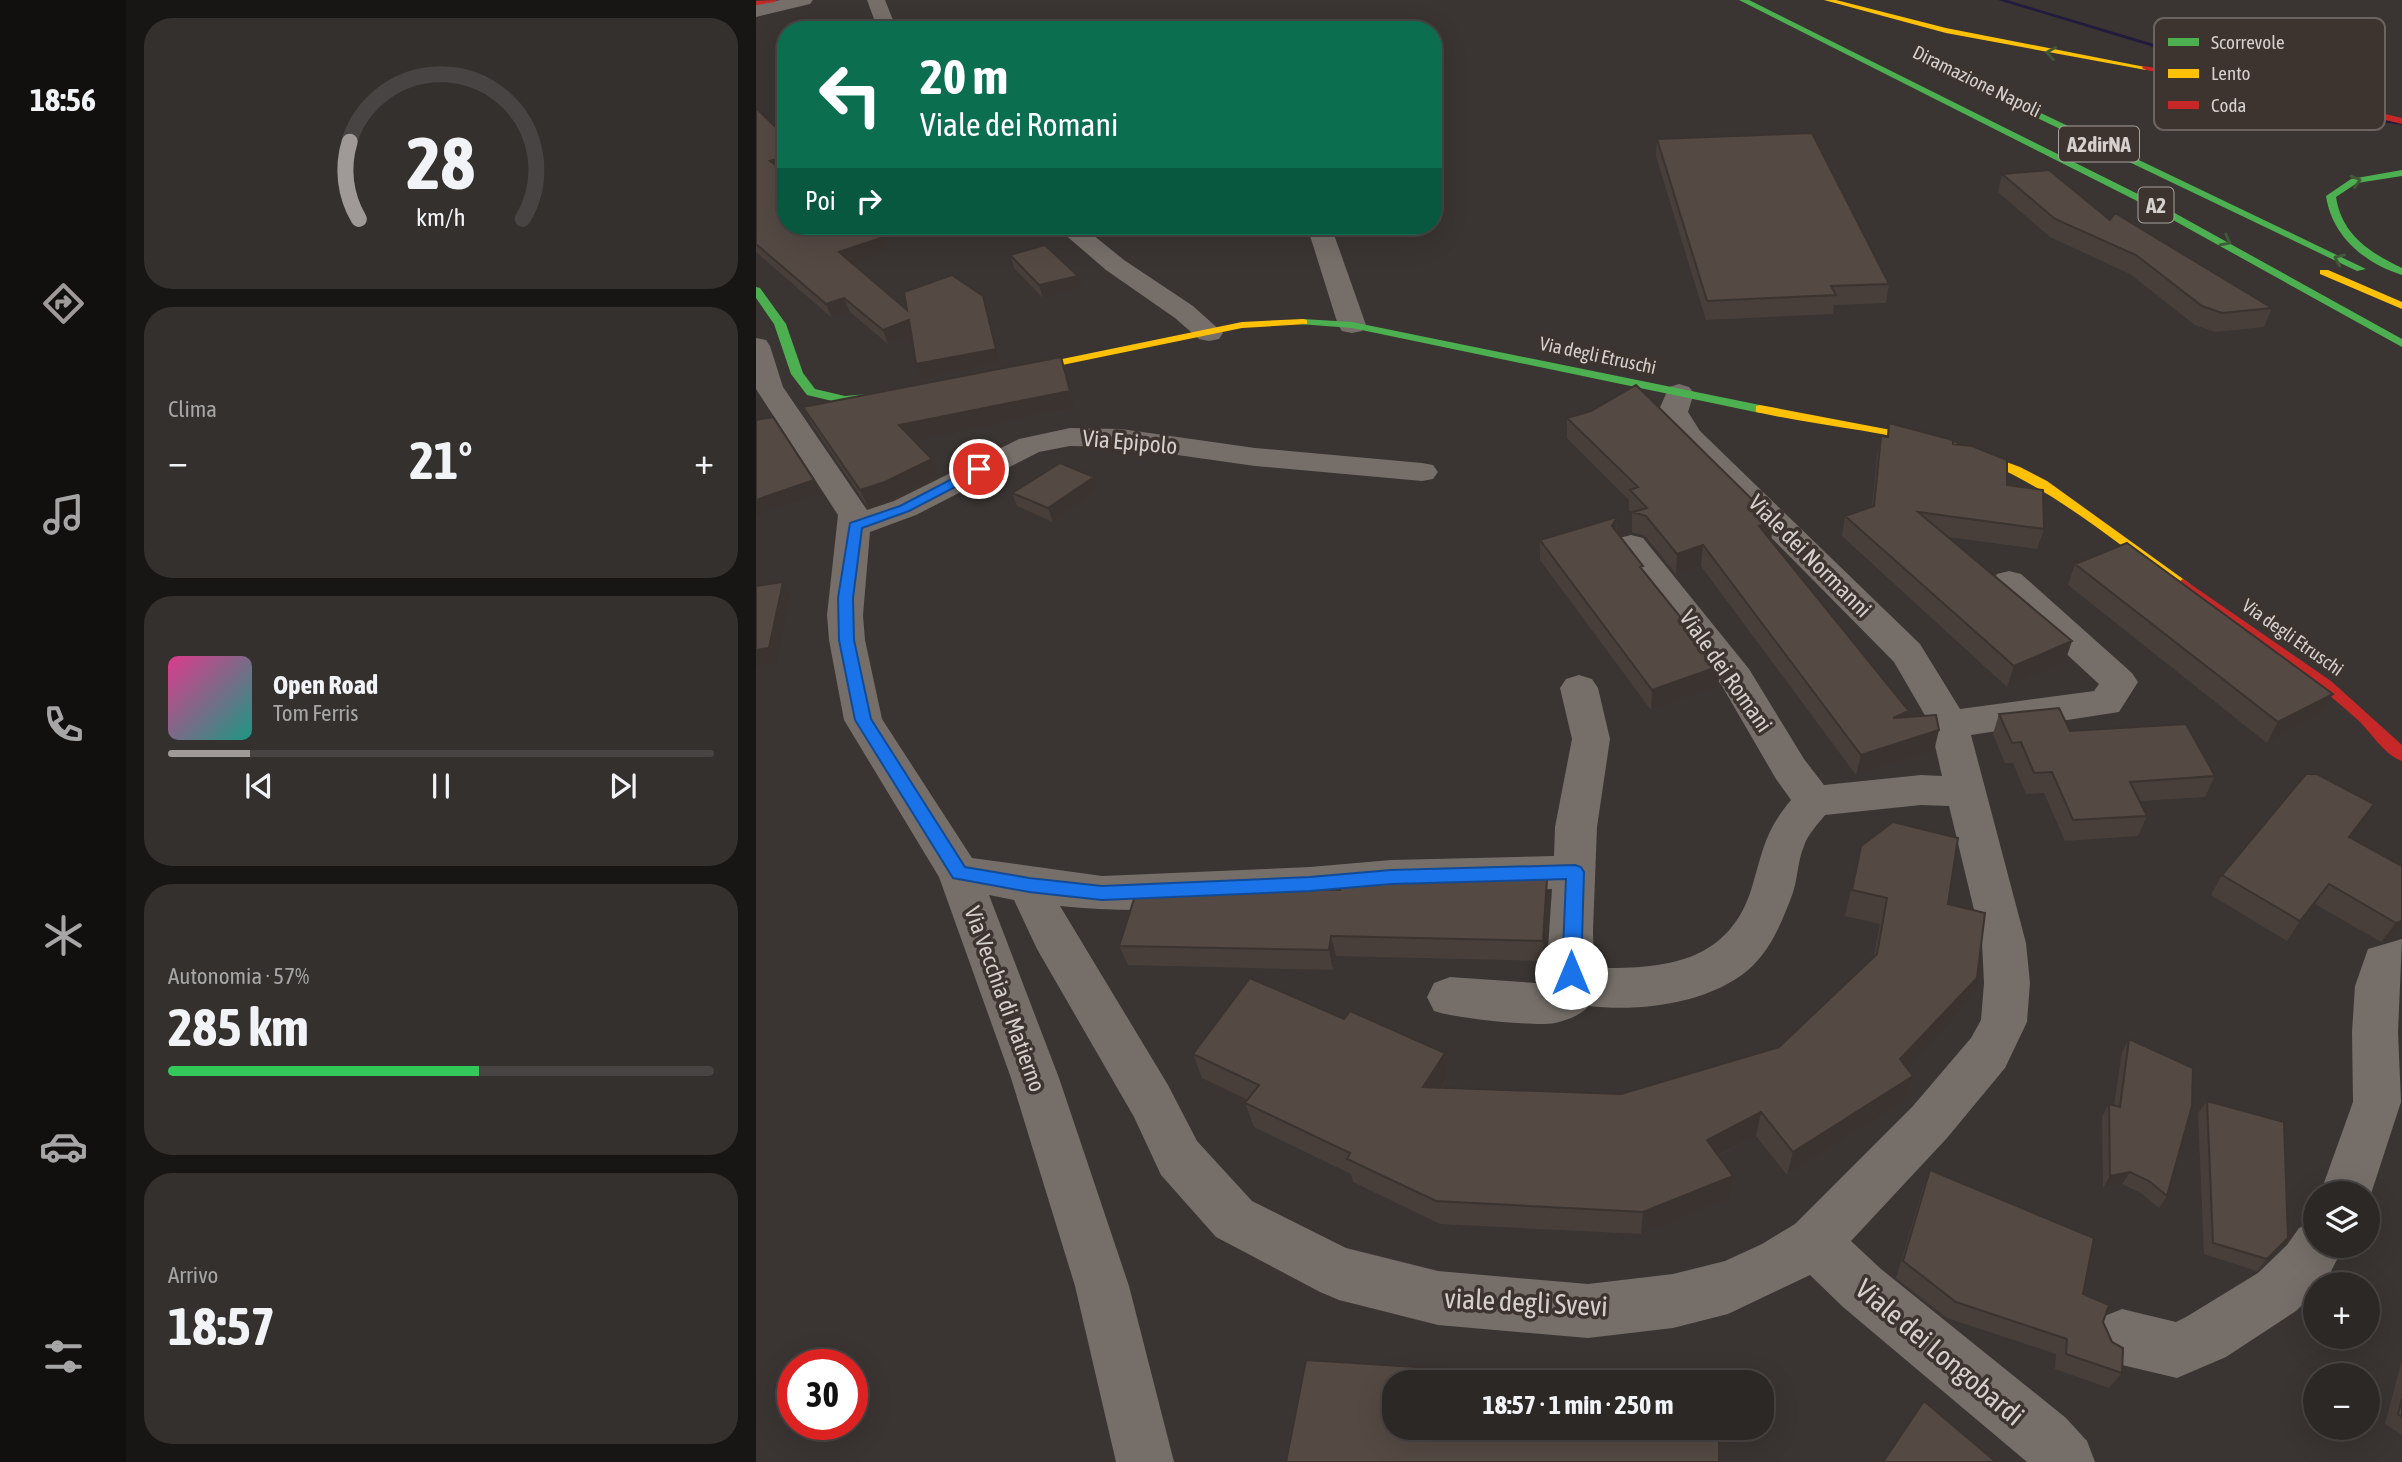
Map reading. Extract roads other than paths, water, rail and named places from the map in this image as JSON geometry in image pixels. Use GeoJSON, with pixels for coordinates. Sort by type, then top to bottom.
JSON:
{"type":"FeatureCollection","features":[{"type":"Feature","properties":{"kind":"main road"},"geometry":{"type":"LineString","coordinates":[[756,3],[772,0]]}},
{"type":"Feature","properties":{"kind":"main road","name":"A2"},"geometry":{"type":"LineString","coordinates":[[1743,0],[2191,223],[2278,269],[2402,344]]}},
{"type":"Feature","properties":{"kind":"main road","name":"Diramazione Napoli"},"geometry":{"type":"LineString","coordinates":[[1762,0],[2236,231]]}},
{"type":"Feature","properties":{"kind":"main road"},"geometry":{"type":"LineString","coordinates":[[1828,0],[1970,38],[2154,69]]}},
{"type":"Feature","properties":{"kind":"main road"},"geometry":{"type":"LineString","coordinates":[[1809,6],[1834,18]]}},
{"type":"Feature","properties":{"kind":"main road","name":"Diramazione Napoli"},"geometry":{"type":"LineString","coordinates":[[1897,48],[2340,260],[2402,286]]}},
{"type":"Feature","properties":{"kind":"main road"},"geometry":{"type":"LineString","coordinates":[[2385,117],[2402,121]]}},
{"type":"Feature","properties":{"kind":"main road"},"geometry":{"type":"LineString","coordinates":[[2402,173],[2375,176],[2345,184],[2331,196],[2330,205],[2335,224],[2343,234],[2402,272]]}},
{"type":"Feature","properties":{"kind":"main road"},"geometry":{"type":"LineString","coordinates":[[2307,265],[2402,306]]}},
{"type":"Feature","properties":{"kind":"main road"},"geometry":{"type":"LineString","coordinates":[[756,290],[784,333],[793,368],[805,388],[815,394],[844,400],[878,399],[903,394]]}},
{"type":"Feature","properties":{"kind":"main road","name":"Via degli Etruschi"},"geometry":{"type":"LineString","coordinates":[[991,377],[1242,325],[1345,324],[1949,445],[2015,470],[2042,484],[2334,691],[2381,732],[2402,755]]}},
{"type":"Feature","properties":{"kind":"street"},"geometry":{"type":"LineString","coordinates":[[756,10],[804,0]]}},
{"type":"Feature","properties":{"kind":"street"},"geometry":{"type":"LineString","coordinates":[[876,0],[884,21]]}},
{"type":"Feature","properties":{"kind":"street"},"geometry":{"type":"LineString","coordinates":[[1078,235],[1209,333]]}},
{"type":"Feature","properties":{"kind":"street"},"geometry":{"type":"LineString","coordinates":[[1309,235],[1345,324]]}},
{"type":"Feature","properties":{"kind":"street"},"geometry":{"type":"LineString","coordinates":[[1321,235],[1345,324]]}},
{"type":"Feature","properties":{"kind":"street"},"geometry":{"type":"LineString","coordinates":[[756,346],[769,387],[854,515],[855,526]]}},
{"type":"Feature","properties":{"kind":"street","name":"Viale dei Normanni"},"geometry":{"type":"LineString","coordinates":[[1679,393],[1673,412],[1689,437],[1907,653],[1949,724],[1965,792]]}},
{"type":"Feature","properties":{"kind":"street"},"geometry":{"type":"LineString","coordinates":[[782,407],[815,394]]}},
{"type":"Feature","properties":{"kind":"street","name":"Via Epipolo"},"geometry":{"type":"LineString","coordinates":[[855,526],[905,508],[1030,445],[1070,437],[1121,438],[1255,457],[1422,472]]}},
{"type":"Feature","properties":{"kind":"street","name":"Via Vecchia di Matierno"},"geometry":{"type":"LineString","coordinates":[[855,526],[845,615],[847,640],[863,720],[959,873],[1034,1079],[1102,1286],[1145,1462]]}},
{"type":"Feature","properties":{"kind":"street","name":"Viale dei Romani"},"geometry":{"type":"LineString","coordinates":[[1631,545],[1736,678],[1790,769],[1814,802]]}},
{"type":"Feature","properties":{"kind":"street"},"geometry":{"type":"LineString","coordinates":[[1949,724],[2106,703],[2119,682],[2010,583]]}},
{"type":"Feature","properties":{"kind":"street"},"geometry":{"type":"LineString","coordinates":[[1579,688],[1591,739],[1576,827],[1570,963],[1573,979],[1578,984],[1592,987],[1648,987],[1680,982],[1701,975],[1736,955],[1750,942],[1759,927],[1773,891],[1783,844],[1814,802],[1921,790],[1965,792]]}},
{"type":"Feature","properties":{"kind":"street","name":"viale degli Svevi"},"geometry":{"type":"LineString","coordinates":[[1029,885],[1053,936],[1151,1101],[1179,1158],[1234,1219],[1339,1273],[1438,1298],[1588,1311],[1673,1301],[1727,1287],[1781,1263],[1814,1241],[1930,1122],[1988,1053],[2004,1022],[2007,983],[2004,943],[1965,792]]}},
{"type":"Feature","properties":{"kind":"street"},"geometry":{"type":"LineString","coordinates":[[959,873],[1029,885],[1102,893],[1310,884],[1391,877],[1575,872]]}},
{"type":"Feature","properties":{"kind":"street"},"geometry":{"type":"LineString","coordinates":[[2350,1181],[2377,1102],[2375,1032],[2378,986],[2384,961],[2402,958]]}},
{"type":"Feature","properties":{"kind":"street"},"geometry":{"type":"LineString","coordinates":[[1450,998],[1550,1004],[1563,1002],[1578,984]]}},
{"type":"Feature","properties":{"kind":"street","name":"Viale dei Longobardi"},"geometry":{"type":"LineString","coordinates":[[1814,1241],[1862,1288],[2045,1439],[2066,1462]]}},
{"type":"Feature","properties":{"kind":"street"},"geometry":{"type":"LineString","coordinates":[[2122,1337],[2177,1350],[2206,1338],[2277,1292],[2310,1258]]}},
{"type":"Feature","properties":{"kind":"waterway"},"geometry":{"type":"LineString","coordinates":[[2001,0],[2154,46]]}},
{"type":"Feature","properties":{"kind":"waterway"},"geometry":{"type":"LineString","coordinates":[[2385,120],[2402,123]]}}]}
